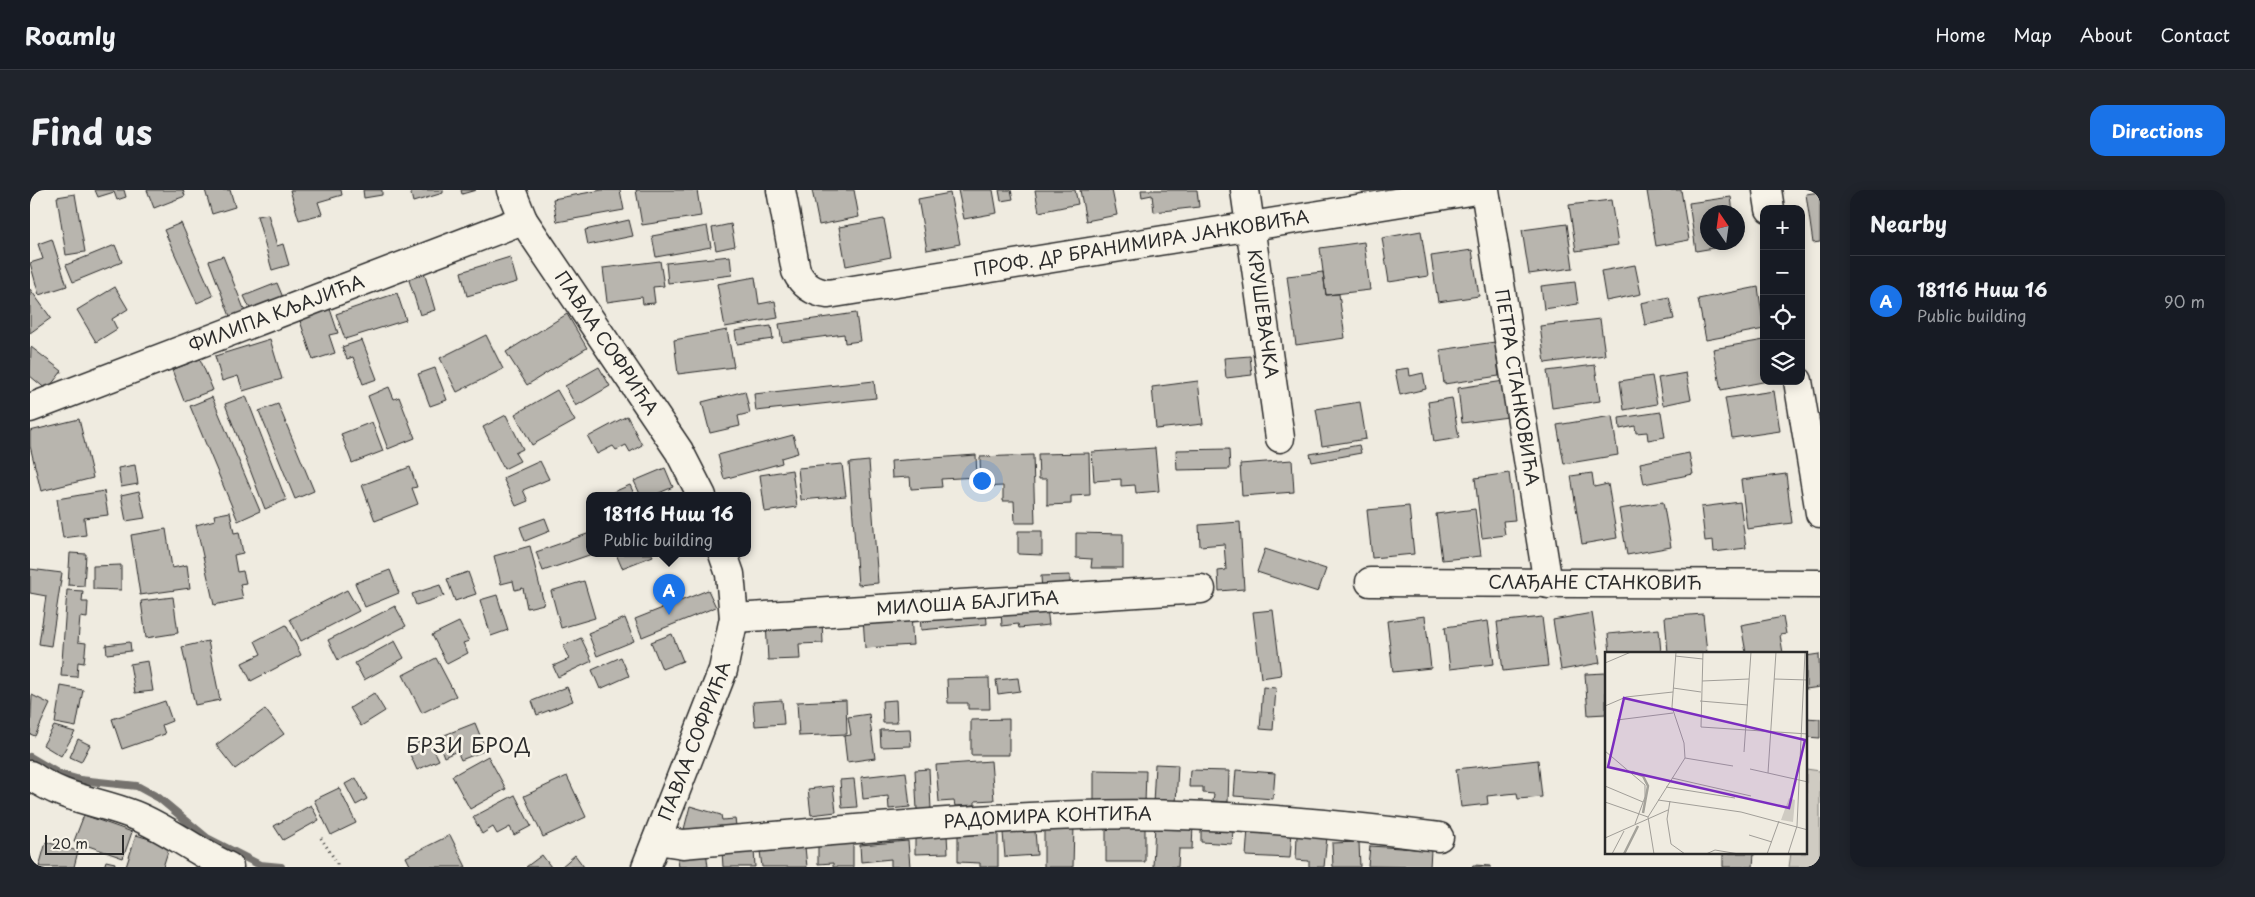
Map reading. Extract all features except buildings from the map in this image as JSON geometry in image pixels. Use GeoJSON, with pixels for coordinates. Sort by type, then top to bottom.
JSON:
{"type":"FeatureCollection","features":[{"type":"Feature","properties":{"kind":"street","name":"ПАВЛА СОФРИЋА"},"geometry":{"type":"LineString","coordinates":[[511,190],[523,220],[679,451],[700,492]]}},
{"type":"Feature","properties":{"kind":"street","name":"ПРОФ. ДР БРАНИМИРА ЈАНКОВИЋА"},"geometry":{"type":"LineString","coordinates":[[781,190],[796,271],[800,279],[808,287],[816,292],[828,294],[1476,190]]}},
{"type":"Feature","properties":{"kind":"street","name":"КРУШЕВАЧКА"},"geometry":{"type":"LineString","coordinates":[[1245,190],[1280,438]]}},
{"type":"Feature","properties":{"kind":"street","name":"ПЕТРА СТАНКОВИЋА"},"geometry":{"type":"LineString","coordinates":[[1485,190],[1548,584]]}},
{"type":"Feature","properties":{"kind":"street"},"geometry":{"type":"LineString","coordinates":[[1767,190],[1769,205]]}},
{"type":"Feature","properties":{"kind":"street","name":"ФИЛИПА КЉАЈИЋА"},"geometry":{"type":"LineString","coordinates":[[30,408],[523,220]]}},
{"type":"Feature","properties":{"kind":"street"},"geometry":{"type":"LineString","coordinates":[[1799,385],[1820,513]]}},
{"type":"Feature","properties":{"kind":"street","name":"ПАВЛА СОФРИЋА"},"geometry":{"type":"LineString","coordinates":[[646,867],[723,670],[734,618],[730,574],[724,557]]}},
{"type":"Feature","properties":{"kind":"street","name":"СЛАЂАНЕ СТАНКОВИЋ"},"geometry":{"type":"LineString","coordinates":[[1370,582],[1820,584]]}},
{"type":"Feature","properties":{"kind":"street","name":"МИЛОША БАЈГИЋА"},"geometry":{"type":"LineString","coordinates":[[734,618],[1201,589]]}},
{"type":"Feature","properties":{"kind":"street"},"geometry":{"type":"LineString","coordinates":[[30,775],[53,790],[70,797],[134,815],[203,855],[229,867]]}},
{"type":"Feature","properties":{"kind":"street","name":"РАДОМИРА КОНТИЋА"},"geometry":{"type":"LineString","coordinates":[[657,840],[683,844],[904,826],[1082,815],[1238,817],[1372,828],[1439,836]]}},
{"type":"Feature","properties":{"kind":"path"},"geometry":{"type":"LineString","coordinates":[[321,838],[337,865]]}},
{"type":"Feature","properties":{"kind":"shaded area"},"geometry":{"type":"Polygon","coordinates":[[[1808,769],[1820,771],[1820,867],[1789,867],[1791,854],[1808,854],[1808,769]]]}},
{"type":"Feature","properties":{"kind":"waterway"},"geometry":{"type":"LineString","coordinates":[[30,757],[59,774],[80,780],[137,786],[159,798],[207,838],[260,865],[281,867]]}},
{"type":"Feature","properties":{"kind":"place","name":"18116 Ниш 16"},"geometry":{"type":"Point","coordinates":[669,615]}},
{"type":"Feature","properties":{"kind":"district","name":"БРЗИ БРОД"},"geometry":{"type":"Point","coordinates":[469,746]}}]}
